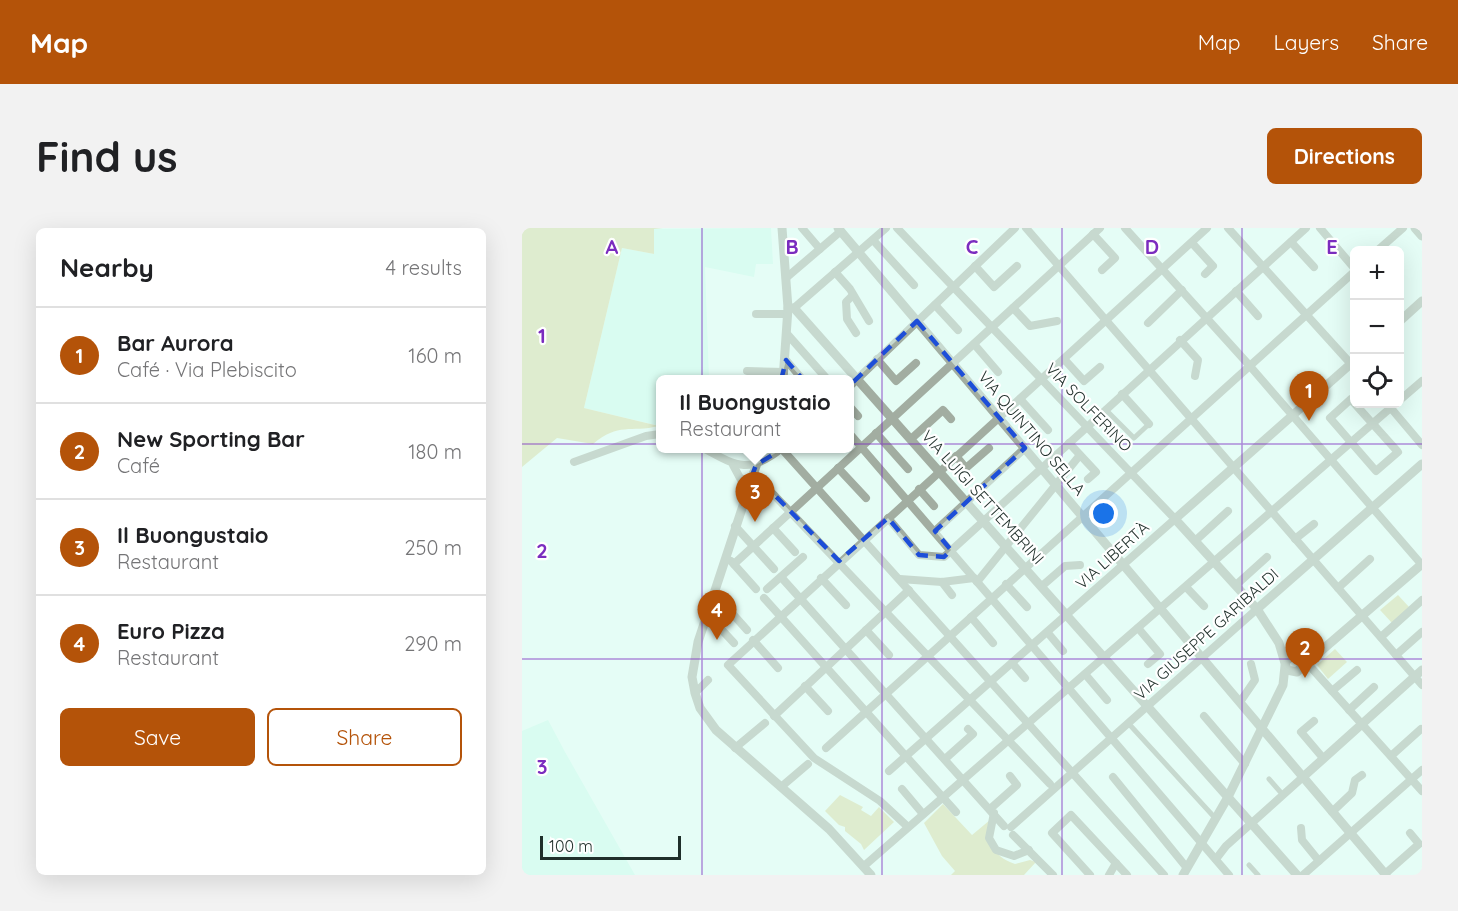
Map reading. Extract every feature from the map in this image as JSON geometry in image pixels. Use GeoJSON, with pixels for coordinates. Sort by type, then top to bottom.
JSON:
{"type":"FeatureCollection","features":[{"type":"Feature","properties":{"kind":"street"},"geometry":{"type":"LineString","coordinates":[[783,228],[790,310],[784,375]]}},
{"type":"Feature","properties":{"kind":"street"},"geometry":{"type":"LineString","coordinates":[[802,228],[820,249]]}},
{"type":"Feature","properties":{"kind":"street"},"geometry":{"type":"LineString","coordinates":[[756,314],[790,310],[886,228]]}},
{"type":"Feature","properties":{"kind":"street","name":"VIA SOLFERINO"},"geometry":{"type":"LineString","coordinates":[[897,228],[1215,562],[1257,609],[1274,634]]}},
{"type":"Feature","properties":{"kind":"street"},"geometry":{"type":"LineString","coordinates":[[854,381],[1015,228]]}},
{"type":"Feature","properties":{"kind":"street"},"geometry":{"type":"LineString","coordinates":[[1026,228],[1396,655],[1418,673],[1422,685]]}},
{"type":"Feature","properties":{"kind":"street"},"geometry":{"type":"LineString","coordinates":[[734,564],[1100,228]]}},
{"type":"Feature","properties":{"kind":"street"},"geometry":{"type":"LineString","coordinates":[[1125,228],[1249,365],[1422,564],[1283,685]]}},
{"type":"Feature","properties":{"kind":"street"},"geometry":{"type":"LineString","coordinates":[[908,827],[880,801],[814,758],[728,665],[779,615],[1208,228]]}},
{"type":"Feature","properties":{"kind":"street"},"geometry":{"type":"LineString","coordinates":[[1228,228],[1350,363]]}},
{"type":"Feature","properties":{"kind":"street"},"geometry":{"type":"LineString","coordinates":[[888,518],[919,555],[944,557],[1149,368],[1306,228]]}},
{"type":"Feature","properties":{"kind":"street"},"geometry":{"type":"LineString","coordinates":[[1320,228],[1350,265]]}},
{"type":"Feature","properties":{"kind":"street"},"geometry":{"type":"LineString","coordinates":[[1383,246],[1403,228]]}},
{"type":"Feature","properties":{"kind":"street"},"geometry":{"type":"LineString","coordinates":[[1415,228],[1422,236]]}},
{"type":"Feature","properties":{"kind":"street"},"geometry":{"type":"LineString","coordinates":[[786,278],[840,230]]}},
{"type":"Feature","properties":{"kind":"street","name":"VIA QUINTINO SELLA"},"geometry":{"type":"LineString","coordinates":[[840,230],[1385,874]]}},
{"type":"Feature","properties":{"kind":"street"},"geometry":{"type":"LineString","coordinates":[[1093,234],[1115,258],[1102,270]]}},
{"type":"Feature","properties":{"kind":"street"},"geometry":{"type":"LineString","coordinates":[[873,240],[914,285]]}},
{"type":"Feature","properties":{"kind":"street"},"geometry":{"type":"LineString","coordinates":[[1291,242],[1314,267]]}},
{"type":"Feature","properties":{"kind":"street"},"geometry":{"type":"LineString","coordinates":[[1192,243],[1214,266],[1205,274]]}},
{"type":"Feature","properties":{"kind":"street"},"geometry":{"type":"LineString","coordinates":[[975,266],[994,287],[1017,266]]}},
{"type":"Feature","properties":{"kind":"street"},"geometry":{"type":"LineString","coordinates":[[835,272],[869,321]]}},
{"type":"Feature","properties":{"kind":"street"},"geometry":{"type":"LineString","coordinates":[[826,748],[1350,274]]}},
{"type":"Feature","properties":{"kind":"street"},"geometry":{"type":"LineString","coordinates":[[1148,323],[1182,290]]}},
{"type":"Feature","properties":{"kind":"street"},"geometry":{"type":"LineString","coordinates":[[1236,291],[1258,316]]}},
{"type":"Feature","properties":{"kind":"street"},"geometry":{"type":"LineString","coordinates":[[853,295],[846,302],[845,314],[856,333]]}},
{"type":"Feature","properties":{"kind":"street"},"geometry":{"type":"LineString","coordinates":[[1404,317],[1422,301]]}},
{"type":"Feature","properties":{"kind":"street"},"geometry":{"type":"LineString","coordinates":[[935,304],[958,330]]}},
{"type":"Feature","properties":{"kind":"street"},"geometry":{"type":"LineString","coordinates":[[1013,308],[1030,326],[1057,321]]}},
{"type":"Feature","properties":{"kind":"street","name":"VIA LUIGI SETTEMBRINI"},"geometry":{"type":"LineString","coordinates":[[790,310],[847,375]]}},
{"type":"Feature","properties":{"kind":"street"},"geometry":{"type":"LineString","coordinates":[[788,335],[823,375]]}},
{"type":"Feature","properties":{"kind":"street"},"geometry":{"type":"LineString","coordinates":[[1180,340],[1198,360],[1195,376]]}},
{"type":"Feature","properties":{"kind":"street"},"geometry":{"type":"LineString","coordinates":[[974,344],[998,372]]}},
{"type":"Feature","properties":{"kind":"street"},"geometry":{"type":"LineString","coordinates":[[877,359],[896,381],[916,363]]}},
{"type":"Feature","properties":{"kind":"street"},"geometry":{"type":"LineString","coordinates":[[1064,359],[1084,381],[1100,367]]}},
{"type":"Feature","properties":{"kind":"street"},"geometry":{"type":"LineString","coordinates":[[786,360],[798,375]]}},
{"type":"Feature","properties":{"kind":"street","name":"VIA LIBERTÀ"},"geometry":{"type":"LineString","coordinates":[[889,771],[1350,367]]}},
{"type":"Feature","properties":{"kind":"street"},"geometry":{"type":"LineString","coordinates":[[747,371],[777,375]]}},
{"type":"Feature","properties":{"kind":"street"},"geometry":{"type":"LineString","coordinates":[[1404,397],[1422,381]]}},
{"type":"Feature","properties":{"kind":"street","name":"VIA LUIGI SETTEMBRINI"},"geometry":{"type":"LineString","coordinates":[[854,383],[892,418],[967,501],[1297,875]]}},
{"type":"Feature","properties":{"kind":"street"},"geometry":{"type":"LineString","coordinates":[[1105,409],[1134,438],[1149,424],[1122,394]]}},
{"type":"Feature","properties":{"kind":"street"},"geometry":{"type":"LineString","coordinates":[[1020,399],[1048,430]]}},
{"type":"Feature","properties":{"kind":"street"},"geometry":{"type":"LineString","coordinates":[[1350,400],[1330,418],[1376,471],[1398,452],[1359,408]]}},
{"type":"Feature","properties":{"kind":"street"},"geometry":{"type":"LineString","coordinates":[[864,866],[1215,562],[1388,408]]}},
{"type":"Feature","properties":{"kind":"street"},"geometry":{"type":"LineString","coordinates":[[1393,408],[1422,445]]}},
{"type":"Feature","properties":{"kind":"street"},"geometry":{"type":"LineString","coordinates":[[911,439],[943,410],[951,419]]}},
{"type":"Feature","properties":{"kind":"street"},"geometry":{"type":"LineString","coordinates":[[854,412],[858,416]]}},
{"type":"Feature","properties":{"kind":"street"},"geometry":{"type":"LineString","coordinates":[[876,433],[908,469]]}},
{"type":"Feature","properties":{"kind":"street"},"geometry":{"type":"LineString","coordinates":[[574,462],[646,436],[656,435]]}},
{"type":"Feature","properties":{"kind":"street"},"geometry":{"type":"LineString","coordinates":[[854,439],[1229,875]]}},
{"type":"Feature","properties":{"kind":"street"},"geometry":{"type":"LineString","coordinates":[[1069,443],[1096,472],[1088,479]]}},
{"type":"Feature","properties":{"kind":"street"},"geometry":{"type":"LineString","coordinates":[[956,456],[966,468],[989,448]]}},
{"type":"Feature","properties":{"kind":"street"},"geometry":{"type":"LineString","coordinates":[[935,531],[1025,448]]}},
{"type":"Feature","properties":{"kind":"street"},"geometry":{"type":"LineString","coordinates":[[711,453],[733,465],[754,469],[790,512],[887,610],[1050,784]]}},
{"type":"Feature","properties":{"kind":"street"},"geometry":{"type":"LineString","coordinates":[[760,453],[694,659],[695,693],[708,720],[735,748],[829,829],[871,875]]}},
{"type":"Feature","properties":{"kind":"street"},"geometry":{"type":"LineString","coordinates":[[754,469],[776,453]]}},
{"type":"Feature","properties":{"kind":"street"},"geometry":{"type":"LineString","coordinates":[[785,453],[1164,875]]}},
{"type":"Feature","properties":{"kind":"street"},"geometry":{"type":"LineString","coordinates":[[900,579],[942,582],[976,580],[1080,455]]}},
{"type":"Feature","properties":{"kind":"street","name":"VIA GIUSEPPE GARIBALDI"},"geometry":{"type":"LineString","coordinates":[[1009,829],[1422,464]]}},
{"type":"Feature","properties":{"kind":"street"},"geometry":{"type":"LineString","coordinates":[[733,465],[747,491]]}},
{"type":"Feature","properties":{"kind":"street"},"geometry":{"type":"LineString","coordinates":[[838,468],[866,498]]}},
{"type":"Feature","properties":{"kind":"street"},"geometry":{"type":"LineString","coordinates":[[919,489],[934,506]]}},
{"type":"Feature","properties":{"kind":"street"},"geometry":{"type":"LineString","coordinates":[[1195,541],[1228,511]]}},
{"type":"Feature","properties":{"kind":"street"},"geometry":{"type":"LineString","coordinates":[[1295,539],[1314,524]]}},
{"type":"Feature","properties":{"kind":"street"},"geometry":{"type":"LineString","coordinates":[[735,526],[774,569]]}},
{"type":"Feature","properties":{"kind":"street"},"geometry":{"type":"LineString","coordinates":[[773,528],[795,552]]}},
{"type":"Feature","properties":{"kind":"street"},"geometry":{"type":"LineString","coordinates":[[726,555],[756,589]]}},
{"type":"Feature","properties":{"kind":"street"},"geometry":{"type":"LineString","coordinates":[[767,589],[803,556]]}},
{"type":"Feature","properties":{"kind":"street"},"geometry":{"type":"LineString","coordinates":[[1236,585],[1267,557]]}},
{"type":"Feature","properties":{"kind":"street"},"geometry":{"type":"LineString","coordinates":[[1338,588],[1370,559]]}},
{"type":"Feature","properties":{"kind":"street"},"geometry":{"type":"LineString","coordinates":[[1042,586],[1065,566],[1080,565]]}},
{"type":"Feature","properties":{"kind":"street"},"geometry":{"type":"LineString","coordinates":[[781,577],[963,780],[1053,875]]}},
{"type":"Feature","properties":{"kind":"street"},"geometry":{"type":"LineString","coordinates":[[821,578],[846,605]]}},
{"type":"Feature","properties":{"kind":"street"},"geometry":{"type":"LineString","coordinates":[[942,582],[952,595]]}},
{"type":"Feature","properties":{"kind":"street"},"geometry":{"type":"LineString","coordinates":[[1006,584],[1027,608]]}},
{"type":"Feature","properties":{"kind":"street"},"geometry":{"type":"LineString","coordinates":[[1186,586],[1204,606]]}},
{"type":"Feature","properties":{"kind":"street"},"geometry":{"type":"LineString","coordinates":[[774,716],[909,590]]}},
{"type":"Feature","properties":{"kind":"street"},"geometry":{"type":"LineString","coordinates":[[714,593],[747,630]]}},
{"type":"Feature","properties":{"kind":"street"},"geometry":{"type":"LineString","coordinates":[[764,598],[956,812]]}},
{"type":"Feature","properties":{"kind":"street"},"geometry":{"type":"LineString","coordinates":[[1381,637],[1422,600]]}},
{"type":"Feature","properties":{"kind":"street"},"geometry":{"type":"LineString","coordinates":[[707,614],[734,643]]}},
{"type":"Feature","properties":{"kind":"street"},"geometry":{"type":"LineString","coordinates":[[970,617],[993,643]]}},
{"type":"Feature","properties":{"kind":"street"},"geometry":{"type":"LineString","coordinates":[[1138,628],[1160,654],[1148,664]]}},
{"type":"Feature","properties":{"kind":"street"},"geometry":{"type":"LineString","coordinates":[[866,630],[889,655]]}},
{"type":"Feature","properties":{"kind":"street"},"geometry":{"type":"LineString","coordinates":[[1396,655],[1422,632]]}},
{"type":"Feature","properties":{"kind":"street"},"geometry":{"type":"LineString","coordinates":[[1048,633],[1063,651]]}},
{"type":"Feature","properties":{"kind":"street"},"geometry":{"type":"LineString","coordinates":[[1274,634],[1302,662],[1302,668]]}},
{"type":"Feature","properties":{"kind":"street"},"geometry":{"type":"LineString","coordinates":[[1274,634],[1290,672],[1302,668]]}},
{"type":"Feature","properties":{"kind":"street"},"geometry":{"type":"LineString","coordinates":[[753,640],[778,668]]}},
{"type":"Feature","properties":{"kind":"street"},"geometry":{"type":"LineString","coordinates":[[1113,777],[1185,871],[1228,798],[1262,729],[1283,685],[1285,664],[1290,656],[1296,656]]}},
{"type":"Feature","properties":{"kind":"street"},"geometry":{"type":"LineString","coordinates":[[1012,663],[1025,678]]}},
{"type":"Feature","properties":{"kind":"street"},"geometry":{"type":"LineString","coordinates":[[1240,702],[1255,680],[1251,664]]}},
{"type":"Feature","properties":{"kind":"street"},"geometry":{"type":"LineString","coordinates":[[1302,668],[1332,691],[1422,791]]}},
{"type":"Feature","properties":{"kind":"street"},"geometry":{"type":"LineString","coordinates":[[1332,691],[1357,670]]}},
{"type":"Feature","properties":{"kind":"street"},"geometry":{"type":"LineString","coordinates":[[1216,859],[1226,846],[1418,673]]}},
{"type":"Feature","properties":{"kind":"street"},"geometry":{"type":"LineString","coordinates":[[1085,674],[1107,700]]}},
{"type":"Feature","properties":{"kind":"street"},"geometry":{"type":"LineString","coordinates":[[695,693],[708,680]]}},
{"type":"Feature","properties":{"kind":"street"},"geometry":{"type":"LineString","coordinates":[[806,686],[828,711]]}},
{"type":"Feature","properties":{"kind":"street"},"geometry":{"type":"LineString","coordinates":[[1349,710],[1374,687]]}},
{"type":"Feature","properties":{"kind":"street"},"geometry":{"type":"LineString","coordinates":[[1204,716],[1245,764]]}},
{"type":"Feature","properties":{"kind":"street"},"geometry":{"type":"LineString","coordinates":[[1314,721],[1301,732],[1323,759]]}},
{"type":"Feature","properties":{"kind":"street"},"geometry":{"type":"LineString","coordinates":[[735,748],[765,723]]}},
{"type":"Feature","properties":{"kind":"street"},"geometry":{"type":"LineString","coordinates":[[1129,724],[1216,819]]}},
{"type":"Feature","properties":{"kind":"street"},"geometry":{"type":"LineString","coordinates":[[945,759],[973,734],[968,729]]}},
{"type":"Feature","properties":{"kind":"street"},"geometry":{"type":"LineString","coordinates":[[1390,756],[1421,729]]}},
{"type":"Feature","properties":{"kind":"street"},"geometry":{"type":"LineString","coordinates":[[781,787],[808,764]]}},
{"type":"Feature","properties":{"kind":"street"},"geometry":{"type":"LineString","coordinates":[[1303,875],[1422,770]]}},
{"type":"Feature","properties":{"kind":"street"},"geometry":{"type":"LineString","coordinates":[[1332,812],[1352,793],[1355,780],[1362,775]]}},
{"type":"Feature","properties":{"kind":"street"},"geometry":{"type":"LineString","coordinates":[[1010,776],[1017,785],[992,811],[989,838],[996,849],[1014,856],[1029,850]]}},
{"type":"Feature","properties":{"kind":"street"},"geometry":{"type":"LineString","coordinates":[[1269,779],[1283,795]]}},
{"type":"Feature","properties":{"kind":"street"},"geometry":{"type":"LineString","coordinates":[[902,789],[923,814]]}},
{"type":"Feature","properties":{"kind":"street"},"geometry":{"type":"LineString","coordinates":[[1090,875],[1052,833],[1071,815],[1127,875]]}},
{"type":"Feature","properties":{"kind":"street"},"geometry":{"type":"LineString","coordinates":[[1301,828],[1302,840],[1319,861]]}},
{"type":"Feature","properties":{"kind":"street"},"geometry":{"type":"LineString","coordinates":[[1385,874],[1419,844],[1410,833]]}},
{"type":"Feature","properties":{"kind":"street"},"geometry":{"type":"LineString","coordinates":[[1109,875],[1116,863]]}},
{"type":"Feature","properties":{"kind":"street"},"geometry":{"type":"LineString","coordinates":[[1249,865],[1258,875]]}},
{"type":"Feature","properties":{"kind":"highlighted area"},"geometry":{"type":"Polygon","coordinates":[[[917,321],[1025,448],[935,531],[951,550],[944,557],[919,555],[888,518],[839,561],[753,473],[756,465],[782,449],[768,434],[786,360],[827,407],[917,321]]]}},
{"type":"Feature","properties":{"kind":"shaded area"},"geometry":{"type":"Polygon","coordinates":[[[522,228],[663,228],[654,229],[654,254],[622,248],[584,408],[656,427],[618,430],[593,444],[557,438],[522,467],[522,228]]]}},
{"type":"Feature","properties":{"kind":"shaded area"},"geometry":{"type":"Polygon","coordinates":[[[771,228],[773,264],[756,264],[754,277],[705,267],[709,375],[656,375],[656,425],[584,408],[622,248],[654,254],[654,229],[771,228]]]}},
{"type":"Feature","properties":{"kind":"shaded area"},"geometry":{"type":"Polygon","coordinates":[[[1398,595],[1410,608],[1392,623],[1380,610],[1398,595]]]}},
{"type":"Feature","properties":{"kind":"shaded area"},"geometry":{"type":"Polygon","coordinates":[[[1335,649],[1347,662],[1328,679],[1317,665],[1335,649]]]}},
{"type":"Feature","properties":{"kind":"shaded area"},"geometry":{"type":"Polygon","coordinates":[[[548,720],[635,875],[522,875],[522,731],[548,720]]]}},
{"type":"Feature","properties":{"kind":"shaded area"},"geometry":{"type":"Polygon","coordinates":[[[840,795],[863,807],[861,810],[871,816],[879,807],[894,822],[864,850],[861,844],[845,831],[845,827],[839,825],[825,811],[840,795]]]}},
{"type":"Feature","properties":{"kind":"shaded area"},"geometry":{"type":"Polygon","coordinates":[[[943,804],[972,835],[990,820],[994,848],[1007,861],[1015,864],[1030,860],[1036,862],[1024,875],[951,875],[955,871],[942,856],[924,823],[943,804]]]}},
{"type":"Feature","properties":{"kind":"place","name":"Bar Aurora"},"geometry":{"type":"Point","coordinates":[1309,421]}},
{"type":"Feature","properties":{"kind":"place","name":"Il Buongustaio"},"geometry":{"type":"Point","coordinates":[755,522]}},
{"type":"Feature","properties":{"kind":"place","name":"Euro Pizza"},"geometry":{"type":"Point","coordinates":[717,640]}},
{"type":"Feature","properties":{"kind":"place","name":"New Sporting Bar"},"geometry":{"type":"Point","coordinates":[1305,678]}}]}
